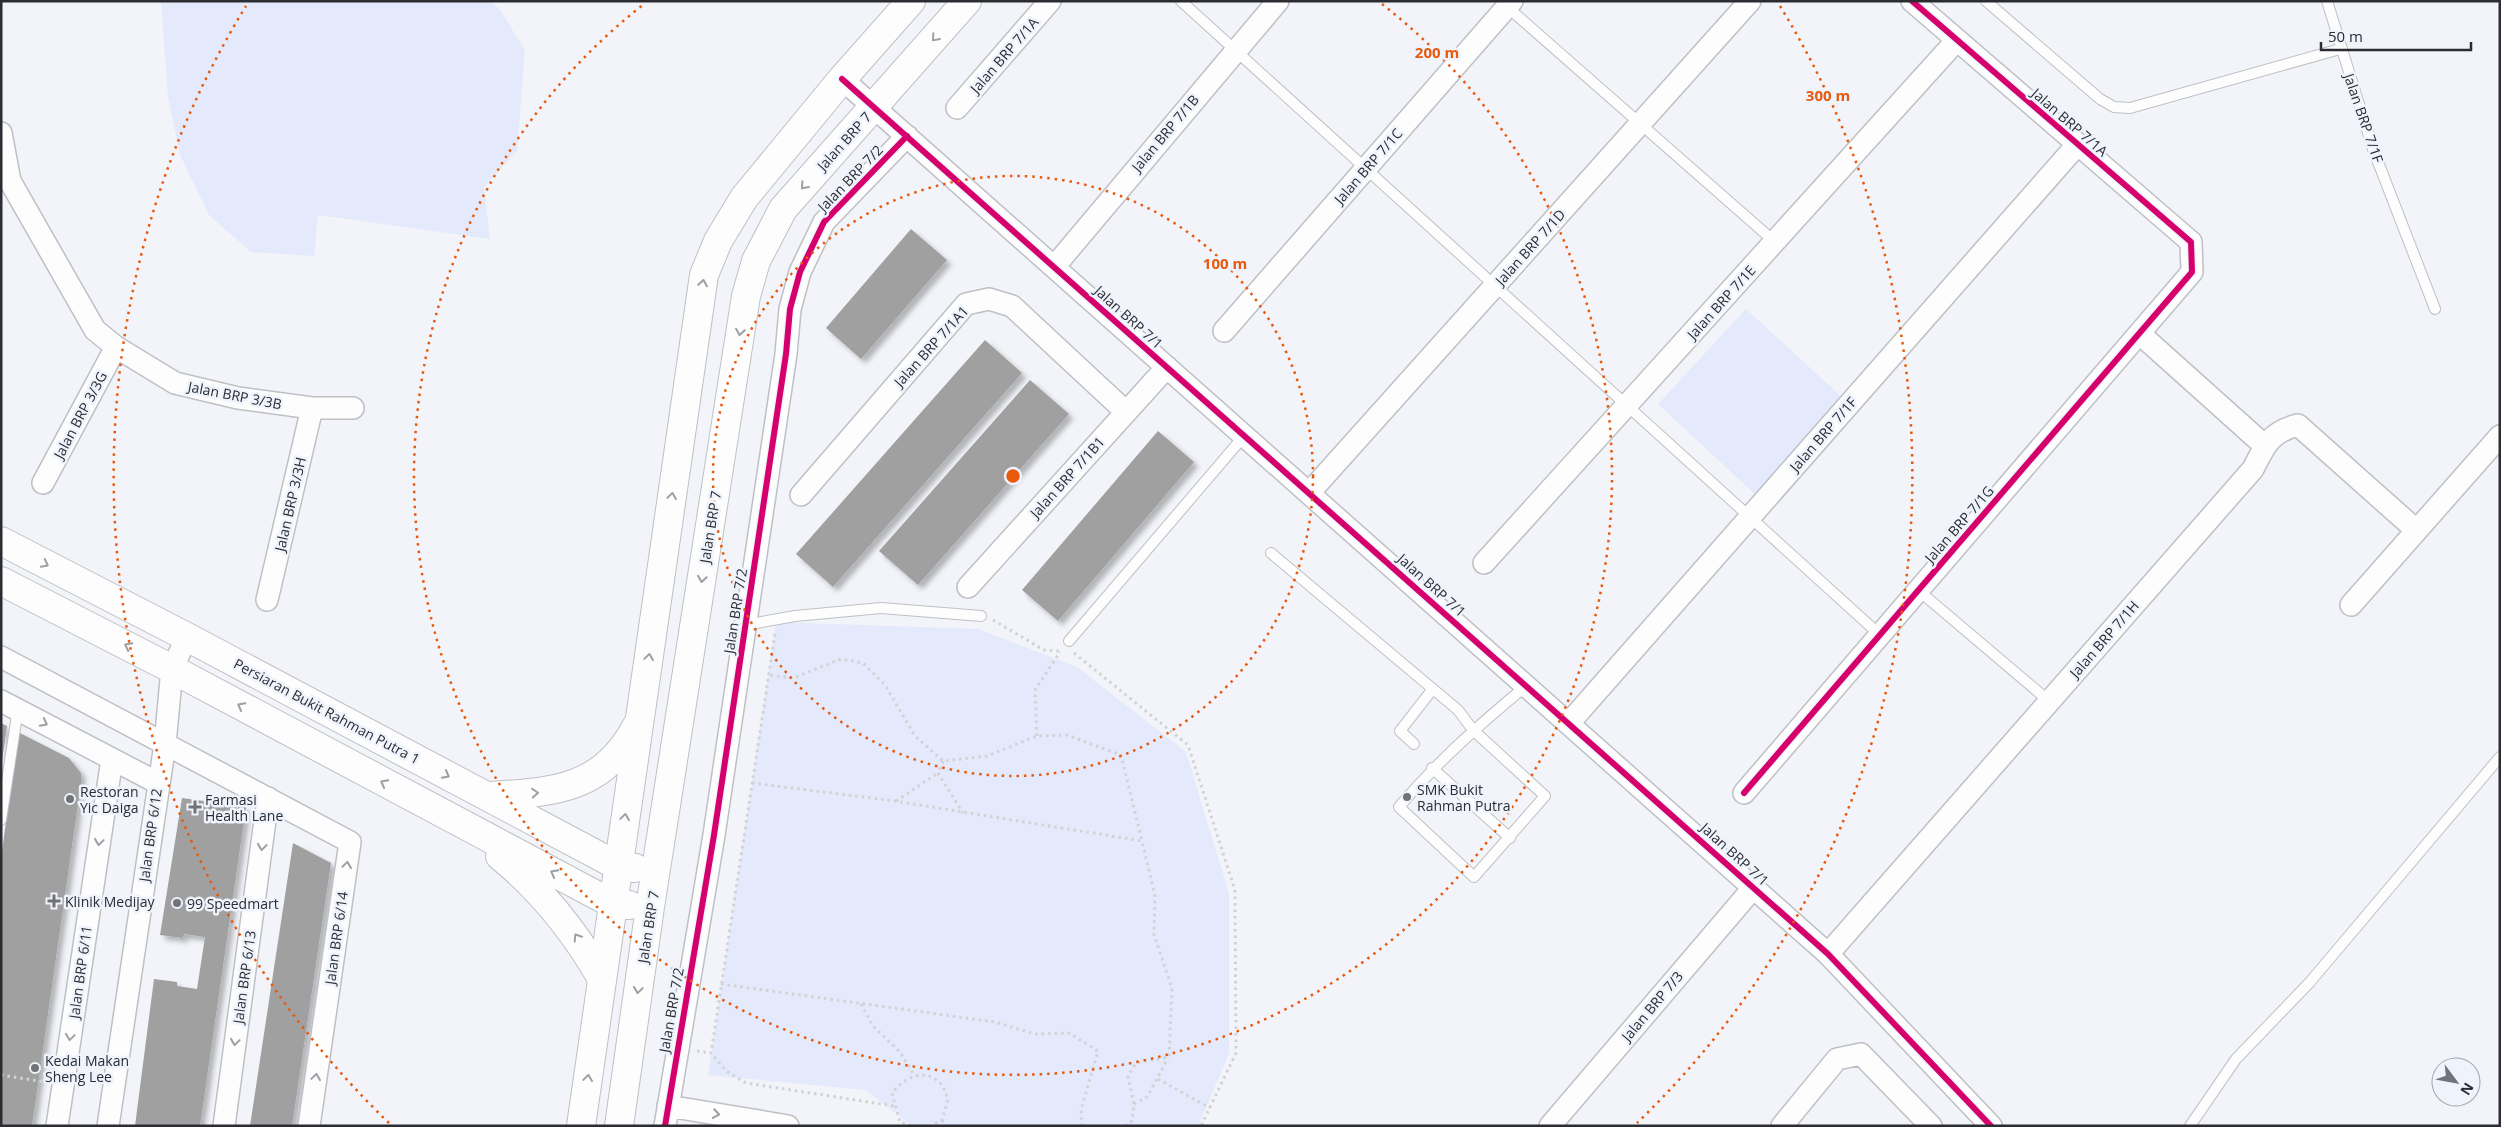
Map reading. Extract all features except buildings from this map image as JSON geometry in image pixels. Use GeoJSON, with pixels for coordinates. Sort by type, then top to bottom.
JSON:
{"type":"FeatureCollection","features":[{"type":"Feature","properties":{"kind":"main road"},"geometry":{"type":"LineString","coordinates":[[581,1126],[704,275],[718,241],[744,198],[842,79],[911,1]]}},
{"type":"Feature","properties":{"kind":"main road","name":"Jalan BRP 7"},"geometry":{"type":"LineString","coordinates":[[619,1126],[650,907],[746,296],[756,261],[783,209],[967,1]]}},
{"type":"Feature","properties":{"kind":"main road","name":"Persiaran Bukit Rahman Putra 1"},"geometry":{"type":"LineString","coordinates":[[1,541],[187,637],[618,866],[656,872]]}},
{"type":"Feature","properties":{"kind":"main road"},"geometry":{"type":"LineString","coordinates":[[1,581],[172,669],[613,904],[650,907]]}},
{"type":"Feature","properties":{"kind":"main road"},"geometry":{"type":"LineString","coordinates":[[486,796],[541,794],[566,788],[590,777],[611,762],[622,749],[639,722]]}},
{"type":"Feature","properties":{"kind":"main road"},"geometry":{"type":"LineString","coordinates":[[458,822],[512,866],[543,896],[574,932],[602,979]]}},
{"type":"Feature","properties":{"kind":"street","name":"Jalan BRP 7/1A"},"geometry":{"type":"LineString","coordinates":[[957,108],[1050,1]]}},
{"type":"Feature","properties":{"kind":"street","name":"Jalan BRP 7/1B"},"geometry":{"type":"LineString","coordinates":[[1054,267],[1278,1]]}},
{"type":"Feature","properties":{"kind":"street","name":"Jalan BRP 7/1D"},"geometry":{"type":"LineString","coordinates":[[1309,493],[1750,1]]}},
{"type":"Feature","properties":{"kind":"street","name":"Jalan BRP 7/1A"},"geometry":{"type":"LineString","coordinates":[[1912,1],[2191,242],[2192,272]]}},
{"type":"Feature","properties":{"kind":"street","name":"Jalan BRP 7/1C"},"geometry":{"type":"LineString","coordinates":[[1224,331],[1366,169],[1507,3]]}},
{"type":"Feature","properties":{"kind":"street","name":"Jalan BRP 7/1E"},"geometry":{"type":"LineString","coordinates":[[1484,563],[1957,40]]}},
{"type":"Feature","properties":{"kind":"street","name":"Jalan BRP 7/1"},"geometry":{"type":"LineString","coordinates":[[842,79],[1828,954],[1991,1126]]}},
{"type":"Feature","properties":{"kind":"street","name":"Jalan BRP 3/3B"},"geometry":{"type":"LineString","coordinates":[[1,133],[6,181],[95,330],[116,347],[175,383],[238,398],[312,408],[353,408]]}},
{"type":"Feature","properties":{"kind":"street","name":"Jalan BRP 7/2"},"geometry":{"type":"LineString","coordinates":[[667,1116],[714,835],[784,363],[790,309],[800,272],[824,222],[907,136]]}},
{"type":"Feature","properties":{"kind":"street","name":"Jalan BRP 7/1F"},"geometry":{"type":"LineString","coordinates":[[1569,723],[2077,145]]}},
{"type":"Feature","properties":{"kind":"street","name":"Jalan BRP 7/1G"},"geometry":{"type":"LineString","coordinates":[[1744,793],[2192,272]]}},
{"type":"Feature","properties":{"kind":"street","name":"Jalan BRP 7/1A1"},"geometry":{"type":"LineString","coordinates":[[800,495],[966,304],[989,299],[1012,306],[1126,412]]}},
{"type":"Feature","properties":{"kind":"street"},"geometry":{"type":"LineString","coordinates":[[2140,334],[2265,446]]}},
{"type":"Feature","properties":{"kind":"street","name":"Jalan BRP 3/3G"},"geometry":{"type":"LineString","coordinates":[[43,483],[116,347]]}},
{"type":"Feature","properties":{"kind":"street","name":"Jalan BRP 7/1B1"},"geometry":{"type":"LineString","coordinates":[[968,587],[1167,367]]}},
{"type":"Feature","properties":{"kind":"street","name":"Jalan BRP 3/3H"},"geometry":{"type":"LineString","coordinates":[[267,600],[312,408]]}},
{"type":"Feature","properties":{"kind":"street","name":"Jalan BRP 7/1H"},"geometry":{"type":"LineString","coordinates":[[1828,954],[2253,470],[2265,446],[2282,429],[2298,425],[2416,530]]}},
{"type":"Feature","properties":{"kind":"street"},"geometry":{"type":"LineString","coordinates":[[2351,605],[2500,436]]}},
{"type":"Feature","properties":{"kind":"street","name":"Jalan BRP 6/12"},"geometry":{"type":"LineString","coordinates":[[108,1126],[165,744],[172,669],[187,637]]}},
{"type":"Feature","properties":{"kind":"street"},"geometry":{"type":"LineString","coordinates":[[1,657],[268,798]]}},
{"type":"Feature","properties":{"kind":"street"},"geometry":{"type":"LineString","coordinates":[[9,705],[158,783]]}},
{"type":"Feature","properties":{"kind":"street","name":"Jalan BRP 6/11"},"geometry":{"type":"LineString","coordinates":[[57,1126],[112,759]]}},
{"type":"Feature","properties":{"kind":"street","name":"Jalan BRP 6/13"},"geometry":{"type":"LineString","coordinates":[[224,1126],[268,798]]}},
{"type":"Feature","properties":{"kind":"street","name":"Jalan BRP 6/14"},"geometry":{"type":"LineString","coordinates":[[268,798],[350,842],[309,1126]]}},
{"type":"Feature","properties":{"kind":"street","name":"Jalan BRP 7/3"},"geometry":{"type":"LineString","coordinates":[[1550,1126],[1754,887]]}},
{"type":"Feature","properties":{"kind":"street"},"geometry":{"type":"LineString","coordinates":[[1782,1126],[1837,1059],[1861,1054],[1932,1126]]}},
{"type":"Feature","properties":{"kind":"street"},"geometry":{"type":"LineString","coordinates":[[667,1116],[788,1126]]}},
{"type":"Feature","properties":{"kind":"lane"},"geometry":{"type":"LineString","coordinates":[[1181,1],[1880,635]]}},
{"type":"Feature","properties":{"kind":"lane"},"geometry":{"type":"LineString","coordinates":[[1986,1],[2100,99],[2114,107],[2130,108],[2340,49]]}},
{"type":"Feature","properties":{"kind":"lane","name":"Jalan BRP 7/1F"},"geometry":{"type":"LineString","coordinates":[[2327,1],[2340,49],[2373,149],[2435,309]]}},
{"type":"Feature","properties":{"kind":"lane"},"geometry":{"type":"LineString","coordinates":[[1507,3],[1640,124],[1775,242]]}},
{"type":"Feature","properties":{"kind":"lane"},"geometry":{"type":"LineString","coordinates":[[1067,644],[1244,436]]}},
{"type":"Feature","properties":{"kind":"lane"},"geometry":{"type":"LineString","coordinates":[[1271,553],[1458,710],[1473,730],[1545,796],[1474,877],[1400,807],[1432,768],[1473,730],[1526,686]]}},
{"type":"Feature","properties":{"kind":"lane"},"geometry":{"type":"LineString","coordinates":[[1918,590],[2049,701]]}},
{"type":"Feature","properties":{"kind":"lane"},"geometry":{"type":"LineString","coordinates":[[745,625],[778,619],[881,608],[981,616]]}},
{"type":"Feature","properties":{"kind":"lane"},"geometry":{"type":"LineString","coordinates":[[1414,744],[1400,730],[1432,690]]}},
{"type":"Feature","properties":{"kind":"lane"},"geometry":{"type":"LineString","coordinates":[[1,820],[9,705]]}},
{"type":"Feature","properties":{"kind":"lane"},"geometry":{"type":"LineString","coordinates":[[2190,1126],[2236,1060],[2310,982],[2500,757]]}},
{"type":"Feature","properties":{"kind":"lane"},"geometry":{"type":"LineString","coordinates":[[1432,768],[1510,838]]}},
{"type":"Feature","properties":{"kind":"path"},"geometry":{"type":"LineString","coordinates":[[981,616],[994,621],[1044,650],[1061,651]]}},
{"type":"Feature","properties":{"kind":"path"},"geometry":{"type":"LineString","coordinates":[[778,619],[711,1054],[726,1071],[746,1084],[894,1106]]}},
{"type":"Feature","properties":{"kind":"path"},"geometry":{"type":"LineString","coordinates":[[1037,736],[1035,690],[1067,644],[1188,745],[1235,890],[1236,1053],[1201,1126]]}},
{"type":"Feature","properties":{"kind":"path"},"geometry":{"type":"LineString","coordinates":[[768,675],[793,678],[841,659],[863,663],[886,686],[915,736],[942,761],[987,756],[1037,736],[1067,735],[1121,755],[1155,896],[1154,935],[1172,988],[1168,1057],[1147,1097],[1134,1104]]}},
{"type":"Feature","properties":{"kind":"path"},"geometry":{"type":"LineString","coordinates":[[895,801],[938,773],[942,761]]}},
{"type":"Feature","properties":{"kind":"path"},"geometry":{"type":"LineString","coordinates":[[938,773],[963,813]]}},
{"type":"Feature","properties":{"kind":"path"},"geometry":{"type":"LineString","coordinates":[[752,782],[895,801],[1142,841]]}},
{"type":"Feature","properties":{"kind":"path"},"geometry":{"type":"LineString","coordinates":[[722,984],[995,1022],[1035,1034],[1069,1033],[1098,1051],[1081,1110],[1082,1126]]}},
{"type":"Feature","properties":{"kind":"path"},"geometry":{"type":"LineString","coordinates":[[861,1004],[873,1026],[900,1052],[914,1075]]}},
{"type":"Feature","properties":{"kind":"path"},"geometry":{"type":"LineString","coordinates":[[1124,1126],[1132,1121],[1134,1104],[1128,1076],[1136,1063],[1168,1057]]}},
{"type":"Feature","properties":{"kind":"path"},"geometry":{"type":"LineString","coordinates":[[911,1126],[900,1122],[894,1106],[892,1093],[900,1083],[914,1075],[929,1076],[940,1083],[948,1100],[942,1120],[945,1126]]}},
{"type":"Feature","properties":{"kind":"path"},"geometry":{"type":"LineString","coordinates":[[1,1076],[63,1084]]}},
{"type":"Feature","properties":{"kind":"path"},"geometry":{"type":"LineString","coordinates":[[1158,1079],[1210,1108]]}},
{"type":"Feature","properties":{"kind":"path"},"geometry":{"type":"LineString","coordinates":[[931,1126],[942,1120]]}},
{"type":"Feature","properties":{"kind":"shaded area"},"geometry":{"type":"Polygon","coordinates":[[[161,1],[491,1],[500,10],[525,50],[517,151],[484,187],[490,239],[318,215],[314,256],[251,252],[209,215],[180,155],[168,97],[161,1]]]}},
{"type":"Feature","properties":{"kind":"shaded area"},"geometry":{"type":"Polygon","coordinates":[[[1746,309],[1843,398],[1757,496],[1658,404],[1746,309]]]}},
{"type":"Feature","properties":{"kind":"shaded area"},"geometry":{"type":"Polygon","coordinates":[[[776,622],[978,629],[1077,667],[1186,752],[1229,893],[1229,1054],[1198,1126],[912,1126],[866,1090],[708,1075],[776,622]]]}},
{"type":"Feature","properties":{"kind":"cycle path"},"geometry":{"type":"LineString","coordinates":[[1744,793],[2192,272],[2191,242],[1912,1]]}},
{"type":"Feature","properties":{"kind":"cycle path"},"geometry":{"type":"LineString","coordinates":[[842,79],[1828,954],[1991,1126]]}},
{"type":"Feature","properties":{"kind":"cycle path"},"geometry":{"type":"LineString","coordinates":[[665,1126],[714,835],[786,354],[790,309],[800,272],[824,222],[907,136]]}},
{"type":"Feature","properties":{"kind":"place","name":"SMK Bukit Rahman Putra"},"geometry":{"type":"Point","coordinates":[1407,797]}},
{"type":"Feature","properties":{"kind":"place","name":"Restoran Yic Daiga"},"geometry":{"type":"Point","coordinates":[70,799]}},
{"type":"Feature","properties":{"kind":"place","name":"Farmasi Health Lane"},"geometry":{"type":"Point","coordinates":[195,807]}},
{"type":"Feature","properties":{"kind":"place","name":"Klinik Medijay"},"geometry":{"type":"Point","coordinates":[54,901]}},
{"type":"Feature","properties":{"kind":"place","name":"99 Speedmart"},"geometry":{"type":"Point","coordinates":[177,903]}},
{"type":"Feature","properties":{"kind":"place","name":"Kedai Makan Sheng Lee"},"geometry":{"type":"Point","coordinates":[35,1068]}}]}
